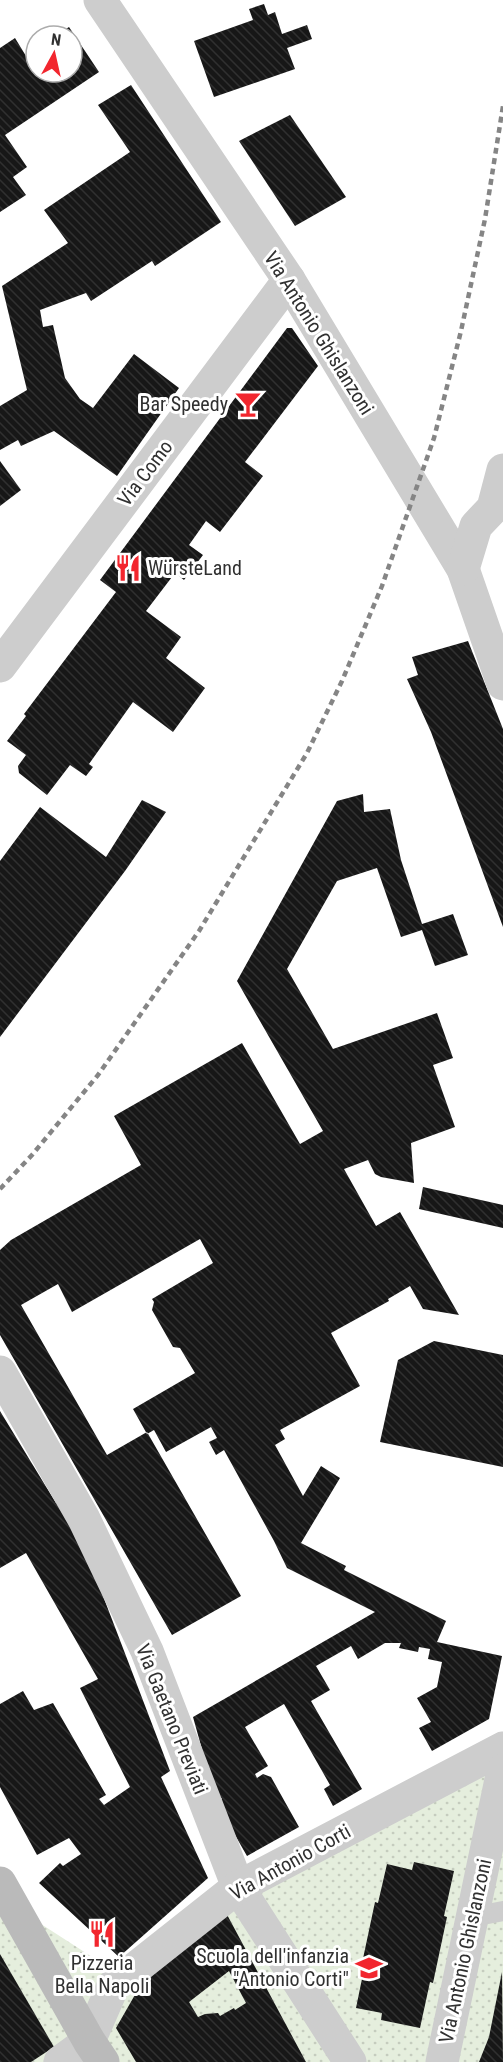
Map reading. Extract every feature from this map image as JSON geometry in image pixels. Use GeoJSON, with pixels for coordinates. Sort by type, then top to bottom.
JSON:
{"type":"FeatureCollection","features":[{"type":"Feature","properties":{"kind":"main road"},"geometry":{"type":"LineString","coordinates":[[0,1883],[96,2052]]}},
{"type":"Feature","properties":{"kind":"street","name":"Via Antonio Ghislanzoni"},"geometry":{"type":"LineString","coordinates":[[100,0],[289,280],[462,569],[503,684]]}},
{"type":"Feature","properties":{"kind":"street","name":"Via Como"},"geometry":{"type":"LineString","coordinates":[[0,666],[289,280]]}},
{"type":"Feature","properties":{"kind":"street"},"geometry":{"type":"LineString","coordinates":[[462,569],[476,526],[493,508],[503,470]]}},
{"type":"Feature","properties":{"kind":"street","name":"Via Gaetano Previati"},"geometry":{"type":"LineString","coordinates":[[0,1372],[84,1519],[147,1651],[238,1887],[350,2062]]}},
{"type":"Feature","properties":{"kind":"street","name":"Via Antonio Corti"},"geometry":{"type":"LineString","coordinates":[[60,2062],[96,2052],[113,1986],[238,1887],[503,1748]]}},
{"type":"Feature","properties":{"kind":"street","name":"Via Antonio Ghislanzoni"},"geometry":{"type":"LineString","coordinates":[[442,2062],[488,1914],[503,1770]]}},
{"type":"Feature","properties":{"kind":"green space"},"geometry":{"type":"Polygon","coordinates":[[[503,1754],[503,2062],[0,2062],[0,1873],[24,1913],[134,1984],[237,1881],[503,1754]]]}},
{"type":"Feature","properties":{"kind":"building"},"geometry":{"type":"Polygon","coordinates":[[[264,4],[268,15],[275,12],[282,34],[307,25],[312,39],[287,48],[295,69],[214,97],[194,41],[253,20],[249,9],[264,4]]]}},
{"type":"Feature","properties":{"kind":"building"},"geometry":{"type":"Polygon","coordinates":[[[15,38],[24,53],[24,84],[81,84],[5,135],[27,167],[13,177],[26,195],[0,212],[0,48],[15,38]]]}},
{"type":"Feature","properties":{"kind":"building"},"geometry":{"type":"Polygon","coordinates":[[[84,50],[99,72],[84,82],[84,50]]]}},
{"type":"Feature","properties":{"kind":"building"},"geometry":{"type":"Polygon","coordinates":[[[131,85],[221,222],[155,266],[152,261],[91,301],[86,293],[40,310],[43,327],[53,325],[65,378],[80,399],[93,408],[134,354],[179,388],[117,476],[54,431],[21,446],[18,440],[0,450],[0,406],[27,390],[2,286],[68,243],[44,210],[130,152],[98,105],[131,85]]]}},
{"type":"Feature","properties":{"kind":"building"},"geometry":{"type":"Polygon","coordinates":[[[290,115],[346,197],[295,226],[239,141],[290,115]]]}},
{"type":"Feature","properties":{"kind":"building"},"geometry":{"type":"Polygon","coordinates":[[[287,328],[292,328],[318,366],[245,462],[263,476],[220,532],[206,521],[189,545],[203,555],[184,580],[175,573],[146,611],[181,637],[166,658],[205,688],[173,732],[133,702],[89,764],[93,767],[86,776],[70,765],[47,795],[19,773],[18,766],[26,755],[7,741],[26,716],[24,714],[116,592],[100,580],[287,328]]]}},
{"type":"Feature","properties":{"kind":"building"},"geometry":{"type":"Polygon","coordinates":[[[0,461],[21,490],[0,506],[0,461]]]}},
{"type":"Feature","properties":{"kind":"building"},"geometry":{"type":"Polygon","coordinates":[[[468,641],[503,729],[503,927],[431,732],[407,679],[418,675],[412,657],[468,641]]]}},
{"type":"Feature","properties":{"kind":"building"},"geometry":{"type":"Polygon","coordinates":[[[363,794],[364,812],[390,809],[401,860],[422,924],[453,914],[468,955],[435,966],[422,930],[401,937],[377,868],[337,881],[287,969],[333,1049],[437,1013],[453,1058],[433,1065],[455,1127],[411,1143],[414,1183],[375,1174],[368,1160],[344,1169],[376,1226],[400,1212],[459,1315],[423,1309],[410,1286],[388,1299],[389,1301],[331,1333],[360,1386],[280,1430],[285,1439],[275,1445],[303,1496],[321,1466],[340,1478],[301,1543],[346,1566],[344,1570],[446,1621],[437,1642],[502,1656],[489,1719],[432,1751],[419,1728],[431,1722],[417,1698],[437,1687],[442,1662],[428,1659],[430,1649],[419,1647],[418,1652],[399,1648],[401,1643],[385,1643],[358,1659],[351,1646],[316,1666],[330,1690],[311,1701],[362,1789],[333,1806],[324,1789],[330,1785],[284,1704],[245,1727],[268,1766],[255,1774],[257,1778],[263,1774],[271,1777],[299,1827],[247,1856],[216,1802],[222,1799],[213,1789],[193,1717],[375,1612],[287,1568],[224,1450],[216,1455],[209,1442],[217,1438],[211,1427],[166,1452],[154,1430],[148,1434],[241,1596],[172,1635],[0,1335],[0,1250],[11,1240],[141,1165],[114,1116],[242,1043],[300,1144],[323,1131],[237,981],[337,801],[363,794]],[[200,1239],[72,1312],[58,1284],[21,1305],[107,1455],[146,1432],[133,1409],[195,1373],[180,1348],[173,1347],[152,1310],[154,1302],[152,1299],[213,1263],[200,1239]]]}},
{"type":"Feature","properties":{"kind":"building"},"geometry":{"type":"Polygon","coordinates":[[[142,800],[166,812],[125,871],[0,1037],[0,861],[40,807],[106,857],[142,800]]]}},
{"type":"Feature","properties":{"kind":"building"},"geometry":{"type":"Polygon","coordinates":[[[423,1187],[503,1205],[503,1228],[419,1209],[423,1187]]]}},
{"type":"Feature","properties":{"kind":"building"},"geometry":{"type":"Polygon","coordinates":[[[434,1341],[503,1355],[503,1467],[380,1442],[398,1360],[434,1341]]]}},
{"type":"Feature","properties":{"kind":"building"},"geometry":{"type":"Polygon","coordinates":[[[0,1411],[56,1503],[59,1500],[95,1575],[170,1771],[161,1777],[208,1878],[119,1957],[39,1883],[60,1863],[63,1866],[81,1854],[69,1838],[37,1855],[0,1787],[0,1704],[23,1691],[34,1710],[53,1703],[106,1795],[99,1799],[104,1805],[130,1787],[80,1688],[98,1679],[26,1553],[0,1568],[0,1411]]]}},
{"type":"Feature","properties":{"kind":"building"},"geometry":{"type":"Polygon","coordinates":[[[414,1862],[454,1871],[433,1983],[430,1982],[420,2028],[381,2020],[382,2013],[356,2008],[364,1969],[361,1968],[375,1902],[378,1903],[387,1864],[412,1870],[414,1862]]]}},
{"type":"Feature","properties":{"kind":"building"},"geometry":{"type":"Polygon","coordinates":[[[224,1909],[306,2062],[136,2062],[116,2028],[148,1972],[224,1909]],[[229,1971],[189,2002],[198,2017],[218,2013],[220,2016],[246,2003],[229,1971]]]}},
{"type":"Feature","properties":{"kind":"building"},"geometry":{"type":"Polygon","coordinates":[[[0,1954],[54,2047],[31,2062],[0,2062],[0,1954]]]}},
{"type":"Feature","properties":{"kind":"building"},"geometry":{"type":"Polygon","coordinates":[[[502,1972],[503,2062],[479,2062],[489,2037],[502,1972]]]}},
{"type":"Feature","properties":{"kind":"railway"},"geometry":{"type":"LineString","coordinates":[[0,1189],[32,1155],[98,1075],[199,931],[307,753],[342,681],[382,586],[434,438],[461,331],[485,219],[503,106]]}},
{"type":"Feature","properties":{"kind":"place","name":"Bar Speedy"},"geometry":{"type":"Point","coordinates":[248,404]}},
{"type":"Feature","properties":{"kind":"place","name":"WürsteLand"},"geometry":{"type":"Point","coordinates":[128,568]}},
{"type":"Feature","properties":{"kind":"place","name":"Pizzeria Bella Napoli"},"geometry":{"type":"Point","coordinates":[102,1934]}},
{"type":"Feature","properties":{"kind":"place","name":"Scuola dell'infanzia \"Antonio Corti\""},"geometry":{"type":"Point","coordinates":[369,1968]}}]}
